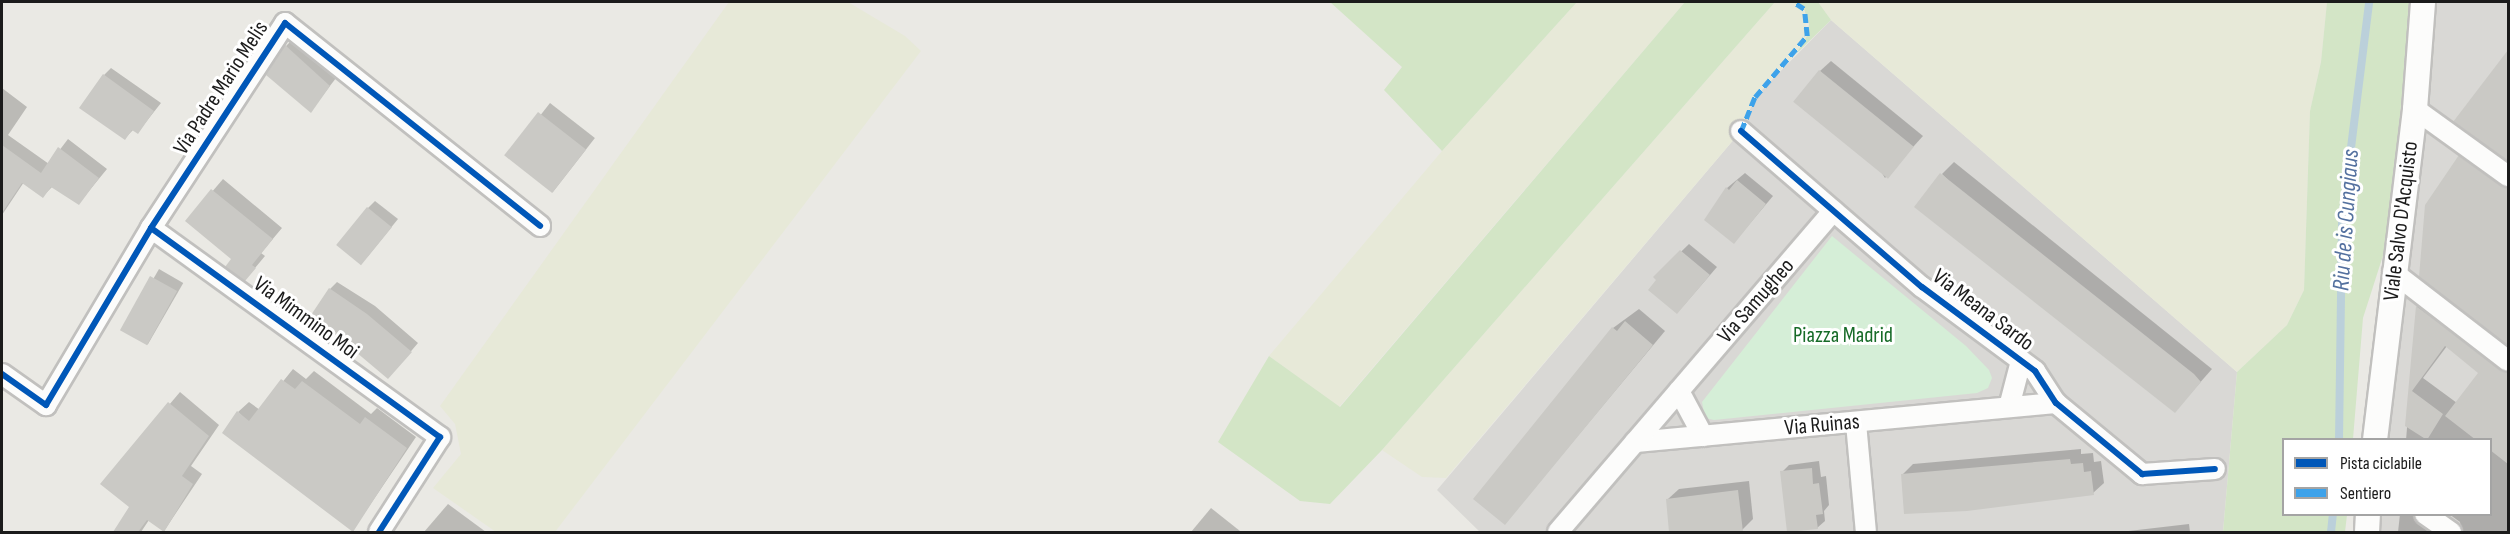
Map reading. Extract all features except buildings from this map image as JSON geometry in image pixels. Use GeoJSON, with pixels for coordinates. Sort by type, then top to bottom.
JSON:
{"type":"FeatureCollection","features":[{"type":"Feature","properties":{"kind":"street","name":"Viale Salvo D'Acquisto"},"geometry":{"type":"LineString","coordinates":[[2375,438],[2393,272],[2415,109],[2423,2]]}},
{"type":"Feature","properties":{"kind":"street","name":"Via Padre Mario Melis"},"geometry":{"type":"LineString","coordinates":[[2,374],[46,405],[151,228],[285,23],[540,226]]}},
{"type":"Feature","properties":{"kind":"street"},"geometry":{"type":"LineString","coordinates":[[2415,109],[2508,176]]}},
{"type":"Feature","properties":{"kind":"street","name":"Via Meana Sardo"},"geometry":{"type":"LineString","coordinates":[[1741,131],[1922,287],[2035,371],[2056,403],[2142,474],[2215,469]]}},
{"type":"Feature","properties":{"kind":"street","name":"Via Samugheo"},"geometry":{"type":"LineString","coordinates":[[1558,532],[1833,211]]}},
{"type":"Feature","properties":{"kind":"street","name":"Via Mimmino Moi"},"geometry":{"type":"LineString","coordinates":[[151,228],[440,437],[379,532]]}},
{"type":"Feature","properties":{"kind":"street"},"geometry":{"type":"LineString","coordinates":[[2393,272],[2508,362]]}},
{"type":"Feature","properties":{"kind":"street"},"geometry":{"type":"LineString","coordinates":[[2009,407],[2021,361]]}},
{"type":"Feature","properties":{"kind":"street"},"geometry":{"type":"LineString","coordinates":[[1679,391],[1703,436]]}},
{"type":"Feature","properties":{"kind":"street","name":"Via Ruinas"},"geometry":{"type":"LineString","coordinates":[[1635,442],[2056,403]]}},
{"type":"Feature","properties":{"kind":"street"},"geometry":{"type":"LineString","coordinates":[[1856,423],[1866,532]]}},
{"type":"Feature","properties":{"kind":"street"},"geometry":{"type":"LineString","coordinates":[[2367,532],[2368,516]]}},
{"type":"Feature","properties":{"kind":"street"},"geometry":{"type":"LineString","coordinates":[[2428,516],[2451,532]]}},
{"type":"Feature","properties":{"kind":"shaded area"},"geometry":{"type":"Polygon","coordinates":[[[2430,2],[2508,2],[2508,532],[2371,532],[2373,516],[2492,516],[2492,438],[2382,438],[2430,2]]]}},
{"type":"Feature","properties":{"kind":"shaded area"},"geometry":{"type":"Polygon","coordinates":[[[1831,20],[2237,372],[2223,532],[1480,532],[1437,490],[1741,131],[1755,97],[1831,20]]]}},
{"type":"Feature","properties":{"kind":"green space"},"geometry":{"type":"Polygon","coordinates":[[[729,2],[848,2],[905,36],[921,51],[555,532],[496,532],[433,488],[461,454],[455,424],[440,406],[729,2]]]}},
{"type":"Feature","properties":{"kind":"green space"},"geometry":{"type":"Polygon","coordinates":[[[1330,2],[1577,2],[1442,151],[1384,90],[1402,67],[1330,2]]]}},
{"type":"Feature","properties":{"kind":"green space"},"geometry":{"type":"Polygon","coordinates":[[[1577,2],[1685,2],[1339,407],[1269,356],[1442,151],[1577,2]]]}},
{"type":"Feature","properties":{"kind":"green space"},"geometry":{"type":"Polygon","coordinates":[[[1685,2],[1775,2],[1382,450],[1330,504],[1300,501],[1218,442],[1269,356],[1340,407],[1685,2]]]}},
{"type":"Feature","properties":{"kind":"green space"},"geometry":{"type":"Polygon","coordinates":[[[1775,2],[1793,2],[1804,9],[1807,36],[1796,54],[1755,97],[1741,131],[1446,478],[1422,477],[1382,450],[1775,2]]]}},
{"type":"Feature","properties":{"kind":"green space"},"geometry":{"type":"Polygon","coordinates":[[[1793,2],[1818,2],[1831,20],[1796,54],[1807,36],[1809,24],[1804,9],[1793,2]]]}},
{"type":"Feature","properties":{"kind":"green space"},"geometry":{"type":"Polygon","coordinates":[[[1818,2],[2327,2],[2321,62],[2310,111],[2304,290],[2287,325],[2237,372],[1831,20],[1818,2]]]}},
{"type":"Feature","properties":{"kind":"green space"},"geometry":{"type":"Polygon","coordinates":[[[2327,2],[2411,2],[2388,240],[2363,318],[2353,438],[2282,438],[2282,516],[2347,516],[2345,532],[2223,532],[2237,372],[2287,325],[2304,290],[2310,111],[2321,62],[2327,2]]]}},
{"type":"Feature","properties":{"kind":"green space","name":"Piazza Madrid"},"geometry":{"type":"Polygon","coordinates":[[[1832,236],[1966,346],[1989,370],[1992,378],[1988,388],[1977,393],[1714,420],[1705,418],[1702,402],[1832,236]]]}},
{"type":"Feature","properties":{"kind":"waterway","name":"Riu de is Cungiaus"},"geometry":{"type":"LineString","coordinates":[[2339,438],[2342,220],[2369,2]]}},
{"type":"Feature","properties":{"kind":"waterway","name":"Riu de is Cungiaus"},"geometry":{"type":"LineString","coordinates":[[2331,532],[2333,516]]}},
{"type":"Feature","properties":{"kind":"marked path"},"geometry":{"type":"LineString","coordinates":[[1741,131],[1755,97],[1807,36],[1804,9],[1793,2]]}},
{"type":"Feature","properties":{"kind":"cycle path"},"geometry":{"type":"LineString","coordinates":[[2,374],[46,405],[151,228],[285,23],[540,226]]}},
{"type":"Feature","properties":{"kind":"cycle path"},"geometry":{"type":"LineString","coordinates":[[1741,131],[1922,287],[2035,371],[2056,403],[2142,474],[2215,469]]}},
{"type":"Feature","properties":{"kind":"cycle path"},"geometry":{"type":"LineString","coordinates":[[151,228],[440,437],[379,532]]}}]}
